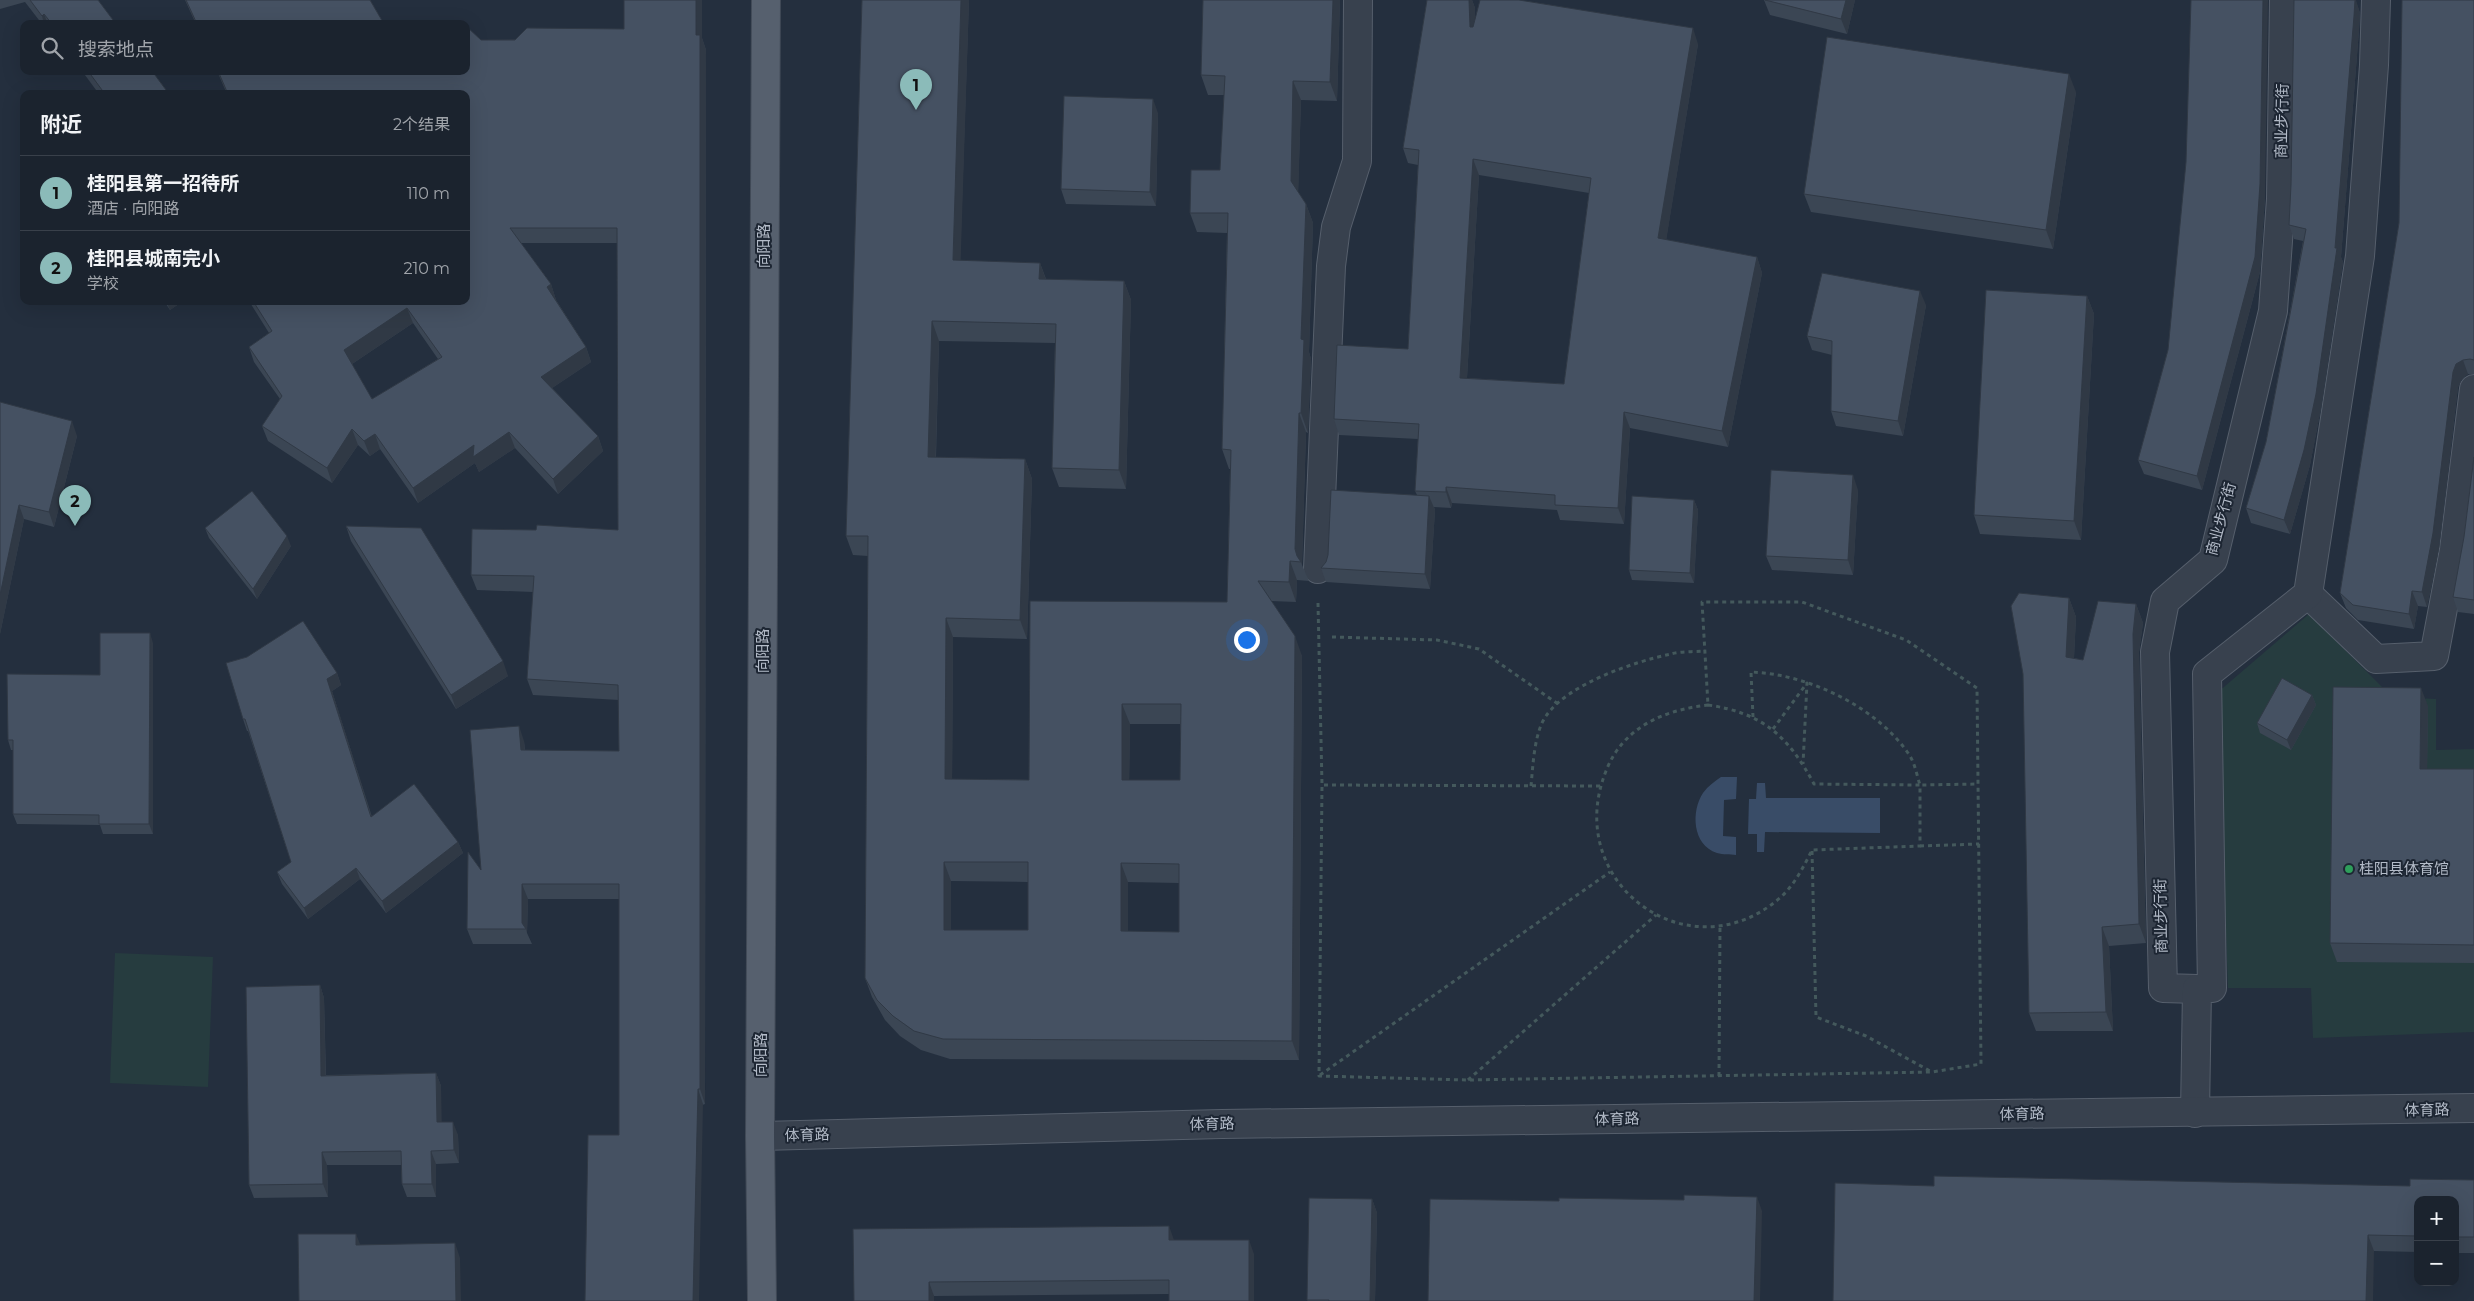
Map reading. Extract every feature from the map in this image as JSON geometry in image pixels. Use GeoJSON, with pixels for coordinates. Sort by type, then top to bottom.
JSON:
{"type":"FeatureCollection","features":[{"type":"Feature","properties":{"kind":"main road","name":"向阳路"},"geometry":{"type":"LineString","coordinates":[[762,1301],[760,1136],[766,0]]}},
{"type":"Feature","properties":{"kind":"street"},"geometry":{"type":"LineString","coordinates":[[1318,569],[1331,266],[1336,227],[1357,161],[1358,0]]}},
{"type":"Feature","properties":{"kind":"street","name":"商业步行街"},"geometry":{"type":"LineString","coordinates":[[2196,989],[2163,988],[2155,652],[2164,601],[2213,560],[2273,311],[2281,199],[2284,0]]}},
{"type":"Feature","properties":{"kind":"street"},"geometry":{"type":"LineString","coordinates":[[2195,1113],[2196,989],[2212,988],[2207,674],[2308,594],[2360,256],[2374,65],[2376,0]]}},
{"type":"Feature","properties":{"kind":"street"},"geometry":{"type":"LineString","coordinates":[[2308,594],[2376,659],[2434,656],[2454,550],[2474,389]]}},
{"type":"Feature","properties":{"kind":"street","name":"体育路"},"geometry":{"type":"LineString","coordinates":[[760,1136],[1222,1124],[2474,1108]]}},
{"type":"Feature","properties":{"kind":"path"},"geometry":{"type":"LineString","coordinates":[[1319,1076],[1467,1080],[1719,1076],[1932,1072],[1981,1064],[1978,688],[1906,640],[1802,602],[1702,602],[1708,705]]}},
{"type":"Feature","properties":{"kind":"path"},"geometry":{"type":"LineString","coordinates":[[1318,622],[1322,785],[1319,1076]]}},
{"type":"Feature","properties":{"kind":"path"},"geometry":{"type":"LineString","coordinates":[[1332,637],[1437,640],[1479,649],[1558,704]]}},
{"type":"Feature","properties":{"kind":"path"},"geometry":{"type":"LineString","coordinates":[[1531,786],[1535,747],[1545,716],[1570,692],[1625,668],[1672,653],[1705,651]]}},
{"type":"Feature","properties":{"kind":"path"},"geometry":{"type":"LineString","coordinates":[[1753,717],[1751,672],[1773,673],[1807,683],[1874,716],[1911,757],[1920,785],[1920,846]]}},
{"type":"Feature","properties":{"kind":"path"},"geometry":{"type":"LineString","coordinates":[[1773,729],[1807,683]]}},
{"type":"Feature","properties":{"kind":"path"},"geometry":{"type":"LineString","coordinates":[[1803,765],[1807,683]]}},
{"type":"Feature","properties":{"kind":"path"},"geometry":{"type":"LineString","coordinates":[[1812,850],[1798,878],[1782,896],[1764,910],[1743,921],[1720,926],[1697,927],[1676,923],[1656,916],[1638,904],[1623,890],[1610,872],[1601,853],[1596,832],[1596,810],[1600,786],[1609,764],[1622,744],[1640,727],[1661,715],[1684,708],[1708,705],[1731,708],[1753,717],[1773,729],[1790,746],[1814,784],[1978,784]]}},
{"type":"Feature","properties":{"kind":"path"},"geometry":{"type":"LineString","coordinates":[[1322,785],[1600,786]]}},
{"type":"Feature","properties":{"kind":"path"},"geometry":{"type":"LineString","coordinates":[[1812,850],[1979,844]]}},
{"type":"Feature","properties":{"kind":"path"},"geometry":{"type":"LineString","coordinates":[[1812,850],[1816,1017],[1866,1036],[1932,1072]]}},
{"type":"Feature","properties":{"kind":"path"},"geometry":{"type":"LineString","coordinates":[[1319,1076],[1610,872]]}},
{"type":"Feature","properties":{"kind":"path"},"geometry":{"type":"LineString","coordinates":[[1467,1080],[1656,916]]}},
{"type":"Feature","properties":{"kind":"path"},"geometry":{"type":"LineString","coordinates":[[1719,1076],[1720,926]]}},
{"type":"Feature","properties":{"kind":"green space","name":"桂阳县体育馆"},"geometry":{"type":"Polygon","coordinates":[[[2309,614],[2392,697],[2436,699],[2436,750],[2474,749],[2474,1032],[2313,1038],[2311,988],[2228,988],[2217,693],[2309,614]]]}},
{"type":"Feature","properties":{"kind":"green space"},"geometry":{"type":"Polygon","coordinates":[[[115,953],[213,957],[208,1087],[110,1083],[115,953]]]}},
{"type":"Feature","properties":{"kind":"water"},"geometry":{"type":"Polygon","coordinates":[[[1721,777],[1737,777],[1736,799],[1724,800],[1723,836],[1736,837],[1736,855],[1719,854],[1709,849],[1698,835],[1696,827],[1699,800],[1707,788],[1721,777]]]}},
{"type":"Feature","properties":{"kind":"water"},"geometry":{"type":"Polygon","coordinates":[[[1757,783],[1765,783],[1766,798],[1880,798],[1880,833],[1765,832],[1764,852],[1757,852],[1757,834],[1748,834],[1749,799],[1756,799],[1757,783]]]}},
{"type":"Feature","properties":{"kind":"building"},"geometry":{"type":"Polygon","coordinates":[[[30,0],[98,0],[113,20],[49,20],[44,14],[42,16],[30,0]]]}},
{"type":"Feature","properties":{"kind":"building"},"geometry":{"type":"Polygon","coordinates":[[[186,0],[370,0],[382,20],[195,20],[186,0]]]}},
{"type":"Feature","properties":{"kind":"building"},"geometry":{"type":"Polygon","coordinates":[[[624,0],[696,0],[696,35],[700,35],[700,1089],[698,1089],[693,1301],[585,1301],[588,1135],[619,1135],[619,884],[522,884],[522,923],[526,929],[467,929],[468,852],[481,870],[470,730],[519,726],[521,750],[619,751],[618,685],[527,679],[534,576],[471,575],[472,529],[536,530],[537,525],[618,530],[617,228],[510,228],[551,284],[547,287],[586,347],[541,377],[598,436],[553,479],[509,432],[473,457],[474,445],[413,488],[375,434],[364,441],[352,429],[327,468],[262,426],[282,396],[249,347],[272,331],[256,305],[470,305],[470,90],[226,90],[220,75],[470,75],[470,30],[481,40],[515,40],[527,28],[624,29],[624,0]],[[407,308],[344,350],[372,399],[442,357],[407,308]]]}},
{"type":"Feature","properties":{"kind":"building"},"geometry":{"type":"Polygon","coordinates":[[[862,0],[961,0],[953,260],[1040,263],[1039,279],[1124,281],[1119,470],[1052,468],[1056,324],[932,321],[928,457],[1025,459],[1020,620],[946,618],[945,779],[1029,780],[1030,601],[1227,602],[1231,450],[1222,449],[1228,213],[1190,213],[1191,170],[1220,170],[1225,76],[1201,75],[1203,0],[1333,0],[1330,82],[1293,81],[1291,181],[1306,204],[1301,339],[1304,340],[1301,413],[1299,413],[1295,549],[1301,562],[1290,561],[1289,582],[1258,581],[1295,636],[1292,1041],[943,1039],[914,1031],[893,1016],[877,1000],[865,978],[868,536],[846,536],[862,0]],[[1122,704],[1122,780],[1180,780],[1181,704],[1122,704]],[[944,862],[944,930],[1028,930],[1028,862],[944,862]],[[1121,863],[1121,931],[1179,932],[1179,864],[1121,863]]]}},
{"type":"Feature","properties":{"kind":"building"},"geometry":{"type":"Polygon","coordinates":[[[1427,0],[1469,0],[1470,27],[1473,27],[1480,0],[1519,0],[1693,28],[1658,238],[1757,257],[1722,431],[1624,412],[1618,508],[1555,505],[1555,495],[1446,487],[1446,492],[1415,491],[1419,424],[1334,419],[1337,345],[1408,349],[1419,150],[1403,148],[1427,0]],[[1473,159],[1460,378],[1564,384],[1591,178],[1473,159]]]}},
{"type":"Feature","properties":{"kind":"building"},"geometry":{"type":"Polygon","coordinates":[[[1765,0],[1846,0],[1841,19],[1765,0]]]}},
{"type":"Feature","properties":{"kind":"building"},"geometry":{"type":"Polygon","coordinates":[[[2191,0],[2263,0],[2260,184],[2255,257],[2197,476],[2138,460],[2168,350],[2186,162],[2191,0]]]}},
{"type":"Feature","properties":{"kind":"building"},"geometry":{"type":"Polygon","coordinates":[[[2294,0],[2355,0],[2335,248],[2337,248],[2316,394],[2304,450],[2284,520],[2246,508],[2266,442],[2306,229],[2289,225],[2294,0]]]}},
{"type":"Feature","properties":{"kind":"building"},"geometry":{"type":"Polygon","coordinates":[[[2402,0],[2474,0],[2474,360],[2463,360],[2456,364],[2453,372],[2433,533],[2422,592],[2412,591],[2409,614],[2353,605],[2340,593],[2399,223],[2402,0]]]}},
{"type":"Feature","properties":{"kind":"building"},"geometry":{"type":"Polygon","coordinates":[[[1827,37],[2069,74],[2046,230],[1804,194],[1827,37]]]}},
{"type":"Feature","properties":{"kind":"building"},"geometry":{"type":"Polygon","coordinates":[[[91,75],[155,75],[166,90],[102,90],[91,75]]]}},
{"type":"Feature","properties":{"kind":"building"},"geometry":{"type":"Polygon","coordinates":[[[1064,96],[1153,99],[1150,192],[1061,189],[1064,96]]]}},
{"type":"Feature","properties":{"kind":"building"},"geometry":{"type":"Polygon","coordinates":[[[1822,273],[1920,291],[1898,421],[1831,411],[1832,341],[1807,336],[1822,273]]]}},
{"type":"Feature","properties":{"kind":"building"},"geometry":{"type":"Polygon","coordinates":[[[1986,290],[2087,296],[2074,521],[1974,515],[1986,290]]]}},
{"type":"Feature","properties":{"kind":"building"},"geometry":{"type":"Polygon","coordinates":[[[0,402],[72,421],[49,512],[19,505],[0,595],[0,402]]]}},
{"type":"Feature","properties":{"kind":"building"},"geometry":{"type":"Polygon","coordinates":[[[2474,457],[2474,600],[2453,597],[2464,537],[2474,457]]]}},
{"type":"Feature","properties":{"kind":"building"},"geometry":{"type":"Polygon","coordinates":[[[1771,470],[1853,475],[1848,560],[1766,556],[1771,470]]]}},
{"type":"Feature","properties":{"kind":"building"},"geometry":{"type":"Polygon","coordinates":[[[1331,490],[1429,496],[1425,574],[1321,568],[1326,562],[1328,555],[1331,490]]]}},
{"type":"Feature","properties":{"kind":"building"},"geometry":{"type":"Polygon","coordinates":[[[252,491],[287,536],[253,589],[205,528],[252,491]]]}},
{"type":"Feature","properties":{"kind":"building"},"geometry":{"type":"Polygon","coordinates":[[[1632,496],[1694,500],[1690,573],[1629,570],[1632,496]]]}},
{"type":"Feature","properties":{"kind":"building"},"geometry":{"type":"Polygon","coordinates":[[[346,526],[421,528],[503,661],[451,695],[346,526]]]}},
{"type":"Feature","properties":{"kind":"building"},"geometry":{"type":"Polygon","coordinates":[[[2019,593],[2069,598],[2066,657],[2083,660],[2098,601],[2136,604],[2133,634],[2139,924],[2102,927],[2106,1012],[2029,1013],[2023,674],[2011,606],[2019,593]]]}},
{"type":"Feature","properties":{"kind":"building"},"geometry":{"type":"Polygon","coordinates":[[[303,621],[337,673],[327,679],[371,817],[414,784],[458,842],[382,901],[356,868],[304,908],[277,872],[291,862],[226,663],[247,657],[303,621]]]}},
{"type":"Feature","properties":{"kind":"building"},"geometry":{"type":"Polygon","coordinates":[[[100,633],[150,633],[149,824],[99,824],[99,815],[13,814],[13,740],[8,740],[7,674],[100,675],[100,633]]]}},
{"type":"Feature","properties":{"kind":"building"},"geometry":{"type":"Polygon","coordinates":[[[2282,678],[2312,695],[2287,740],[2257,723],[2282,678]]]}},
{"type":"Feature","properties":{"kind":"building"},"geometry":{"type":"Polygon","coordinates":[[[2333,687],[2421,688],[2420,769],[2474,769],[2474,945],[2330,943],[2333,687]]]}},
{"type":"Feature","properties":{"kind":"building"},"geometry":{"type":"Polygon","coordinates":[[[320,985],[321,1076],[436,1073],[437,1122],[453,1122],[454,1150],[431,1151],[432,1184],[402,1184],[401,1151],[322,1152],[323,1184],[249,1185],[246,987],[320,985]]]}},
{"type":"Feature","properties":{"kind":"building"},"geometry":{"type":"Polygon","coordinates":[[[1934,1176],[2410,1186],[2410,1179],[2474,1180],[2474,1237],[2459,1237],[2459,1196],[2414,1196],[2414,1236],[2368,1235],[2366,1301],[1833,1301],[1835,1183],[1934,1186],[1934,1176]]]}},
{"type":"Feature","properties":{"kind":"building"},"geometry":{"type":"Polygon","coordinates":[[[1684,1195],[1757,1197],[1754,1301],[1428,1301],[1430,1199],[1559,1201],[1559,1198],[1684,1200],[1684,1195]]]}},
{"type":"Feature","properties":{"kind":"building"},"geometry":{"type":"Polygon","coordinates":[[[1309,1198],[1372,1199],[1370,1301],[1307,1300],[1309,1198]]]}},
{"type":"Feature","properties":{"kind":"building"},"geometry":{"type":"Polygon","coordinates":[[[1169,1226],[1169,1240],[1249,1240],[1249,1301],[1169,1301],[1169,1280],[929,1282],[929,1301],[854,1301],[853,1229],[1169,1226]]]}},
{"type":"Feature","properties":{"kind":"building"},"geometry":{"type":"Polygon","coordinates":[[[298,1234],[356,1234],[356,1245],[455,1243],[456,1301],[299,1301],[298,1234]]]}},
{"type":"Feature","properties":{"kind":"place","name":"桂阳县第一招待所"},"geometry":{"type":"Point","coordinates":[916,110]}},
{"type":"Feature","properties":{"kind":"place","name":"桂阳县城南完小"},"geometry":{"type":"Point","coordinates":[75,526]}},
{"type":"Feature","properties":{"kind":"place","name":"桂阳县体育馆"},"geometry":{"type":"Point","coordinates":[2349,869]}}]}
